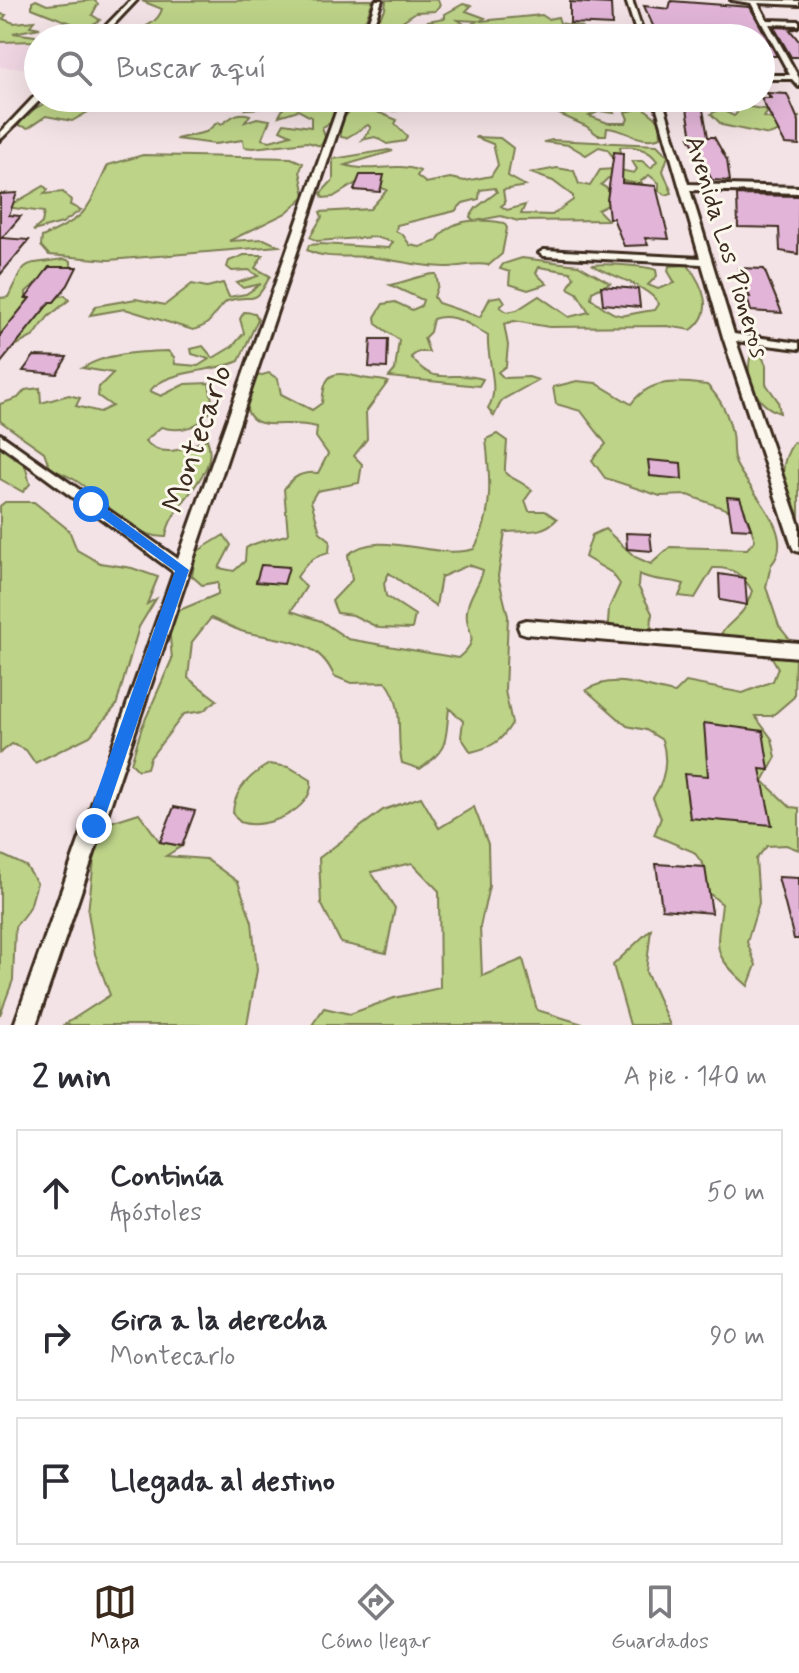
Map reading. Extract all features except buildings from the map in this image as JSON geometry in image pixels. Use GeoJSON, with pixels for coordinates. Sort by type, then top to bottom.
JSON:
{"type":"FeatureCollection","features":[{"type":"Feature","properties":{"kind":"street"},"geometry":{"type":"LineString","coordinates":[[111,24],[134,0]]}},
{"type":"Feature","properties":{"kind":"street"},"geometry":{"type":"LineString","coordinates":[[371,24],[379,0]]}},
{"type":"Feature","properties":{"kind":"street"},"geometry":{"type":"LineString","coordinates":[[629,0],[637,24]]}},
{"type":"Feature","properties":{"kind":"street"},"geometry":{"type":"LineString","coordinates":[[734,0],[799,3]]}},
{"type":"Feature","properties":{"kind":"street"},"geometry":{"type":"LineString","coordinates":[[754,0],[766,22],[799,23]]}},
{"type":"Feature","properties":{"kind":"street"},"geometry":{"type":"LineString","coordinates":[[775,77],[796,76],[776,40]]}},
{"type":"Feature","properties":{"kind":"street"},"geometry":{"type":"LineString","coordinates":[[0,138],[24,112]]}},
{"type":"Feature","properties":{"kind":"street","name":"Montecarlo"},"geometry":{"type":"LineString","coordinates":[[25,1025],[340,112]]}},
{"type":"Feature","properties":{"kind":"street","name":"Avenida Los Pioneros"},"geometry":{"type":"LineString","coordinates":[[662,112],[729,337],[799,546]]}},
{"type":"Feature","properties":{"kind":"street"},"geometry":{"type":"LineString","coordinates":[[0,122],[11,126]]}},
{"type":"Feature","properties":{"kind":"street"},"geometry":{"type":"LineString","coordinates":[[686,187],[799,190]]}},
{"type":"Feature","properties":{"kind":"street"},"geometry":{"type":"LineString","coordinates":[[544,253],[707,261]]}},
{"type":"Feature","properties":{"kind":"street"},"geometry":{"type":"LineString","coordinates":[[729,337],[799,346]]}},
{"type":"Feature","properties":{"kind":"street"},"geometry":{"type":"LineString","coordinates":[[0,438],[182,570]]}},
{"type":"Feature","properties":{"kind":"street"},"geometry":{"type":"LineString","coordinates":[[526,627],[799,650]]}},
{"type":"Feature","properties":{"kind":"shaded area"},"geometry":{"type":"Polygon","coordinates":[[[0,42],[24,43],[24,68],[0,67],[0,42]]]}},
{"type":"Feature","properties":{"kind":"green space"},"geometry":{"type":"Polygon","coordinates":[[[36,0],[47,5],[94,0],[98,4],[92,15],[100,20],[93,24],[75,24],[32,8],[32,2],[36,0]]]}},
{"type":"Feature","properties":{"kind":"green space"},"geometry":{"type":"Polygon","coordinates":[[[373,0],[362,24],[150,24],[162,9],[142,1],[373,0]]]}},
{"type":"Feature","properties":{"kind":"green space"},"geometry":{"type":"Polygon","coordinates":[[[386,0],[438,0],[440,5],[435,11],[416,12],[398,24],[374,24],[385,9],[386,0]]]}},
{"type":"Feature","properties":{"kind":"green space"},"geometry":{"type":"Polygon","coordinates":[[[463,4],[471,6],[466,11],[485,18],[480,21],[542,15],[548,19],[558,17],[560,23],[565,24],[472,24],[477,21],[458,20],[464,24],[436,24],[427,21],[445,18],[445,14],[463,4]]]}},
{"type":"Feature","properties":{"kind":"green space"},"geometry":{"type":"Polygon","coordinates":[[[0,14],[6,15],[3,19],[14,23],[34,21],[24,24],[24,31],[13,33],[24,34],[24,41],[0,42],[0,14]]]}},
{"type":"Feature","properties":{"kind":"green space"},"geometry":{"type":"Polygon","coordinates":[[[29,112],[88,112],[72,121],[46,116],[28,128],[15,124],[29,112]]]}},
{"type":"Feature","properties":{"kind":"green space"},"geometry":{"type":"Polygon","coordinates":[[[302,112],[337,112],[335,121],[322,127],[325,137],[321,146],[307,142],[253,148],[244,147],[243,140],[215,144],[176,139],[206,132],[218,122],[222,124],[242,114],[250,115],[245,122],[257,118],[270,120],[262,139],[270,141],[291,135],[280,130],[284,123],[311,127],[311,117],[302,112]]]}},
{"type":"Feature","properties":{"kind":"green space"},"geometry":{"type":"Polygon","coordinates":[[[349,112],[377,112],[397,120],[395,124],[407,136],[405,141],[387,144],[375,137],[362,140],[371,128],[368,125],[346,138],[341,137],[339,123],[349,112]]]}},
{"type":"Feature","properties":{"kind":"green space"},"geometry":{"type":"Polygon","coordinates":[[[546,112],[598,112],[589,116],[608,123],[626,123],[625,112],[649,112],[660,121],[661,137],[640,138],[607,128],[606,135],[598,135],[557,113],[546,112]]]}},
{"type":"Feature","properties":{"kind":"green space"},"geometry":{"type":"Polygon","coordinates":[[[726,112],[734,116],[737,113],[768,112],[764,117],[779,121],[799,117],[799,124],[769,135],[722,125],[711,114],[726,112]]]}},
{"type":"Feature","properties":{"kind":"green space"},"geometry":{"type":"Polygon","coordinates":[[[475,137],[500,138],[513,148],[508,176],[526,186],[503,190],[505,203],[501,206],[507,210],[525,205],[521,214],[552,215],[573,200],[573,196],[553,181],[531,173],[557,168],[574,171],[579,184],[590,186],[600,170],[634,173],[637,169],[632,161],[642,161],[651,168],[657,161],[650,153],[635,147],[620,147],[622,159],[599,147],[586,155],[569,145],[544,142],[657,145],[668,156],[663,171],[672,193],[666,195],[659,191],[659,183],[649,175],[641,181],[643,185],[608,178],[601,185],[614,192],[610,204],[598,210],[608,220],[518,221],[501,216],[477,221],[504,223],[507,228],[502,254],[489,265],[436,267],[370,257],[330,256],[307,250],[309,245],[320,244],[389,248],[393,242],[375,237],[317,241],[310,237],[322,217],[320,212],[370,209],[387,190],[361,180],[333,197],[323,198],[321,193],[333,180],[333,159],[388,150],[393,151],[345,165],[411,168],[420,171],[417,176],[426,183],[450,178],[465,181],[491,176],[498,165],[493,144],[475,137]],[[495,188],[480,190],[479,199],[463,203],[455,211],[397,225],[396,231],[410,245],[420,247],[437,241],[457,224],[475,221],[470,217],[476,208],[497,192],[495,188]]]}},
{"type":"Feature","properties":{"kind":"green space"},"geometry":{"type":"Polygon","coordinates":[[[143,155],[291,158],[303,163],[300,171],[305,196],[286,213],[229,241],[264,239],[279,246],[109,260],[49,255],[41,246],[42,237],[69,223],[85,210],[108,165],[143,155]]]}},
{"type":"Feature","properties":{"kind":"green space"},"geometry":{"type":"Polygon","coordinates":[[[44,186],[48,190],[44,194],[63,192],[71,200],[70,205],[81,210],[62,223],[33,231],[42,223],[44,212],[6,207],[5,203],[16,202],[44,186]]]}},
{"type":"Feature","properties":{"kind":"green space"},"geometry":{"type":"Polygon","coordinates":[[[244,255],[263,255],[255,268],[270,276],[260,293],[252,298],[227,301],[200,328],[193,330],[125,309],[90,315],[96,306],[136,299],[165,305],[192,284],[207,287],[223,283],[229,297],[246,294],[261,284],[243,288],[237,283],[258,276],[249,270],[232,271],[227,267],[229,261],[244,255]]]}},
{"type":"Feature","properties":{"kind":"green space"},"geometry":{"type":"Polygon","coordinates":[[[522,258],[578,265],[610,283],[592,292],[591,298],[621,315],[655,310],[659,304],[638,286],[593,265],[625,265],[656,270],[657,276],[648,285],[658,289],[675,283],[668,271],[669,266],[688,265],[702,290],[703,315],[691,330],[667,326],[549,327],[514,321],[504,324],[508,345],[506,366],[498,372],[504,378],[529,377],[538,380],[502,400],[494,416],[488,408],[493,383],[488,336],[462,321],[448,317],[433,319],[430,332],[424,338],[429,352],[418,352],[411,357],[428,373],[483,379],[479,386],[389,377],[395,370],[399,340],[376,324],[375,317],[383,304],[395,302],[412,310],[421,306],[423,300],[390,285],[436,274],[438,285],[434,297],[438,303],[480,317],[490,298],[501,296],[505,302],[500,307],[507,312],[517,310],[539,296],[569,317],[589,312],[577,293],[568,288],[574,277],[570,272],[539,267],[536,273],[547,284],[528,290],[509,284],[510,272],[500,269],[503,264],[522,258]]]}},
{"type":"Feature","properties":{"kind":"green space"},"geometry":{"type":"Polygon","coordinates":[[[64,259],[71,261],[71,267],[39,280],[26,292],[26,298],[42,300],[65,295],[69,300],[48,317],[34,336],[0,354],[0,298],[8,297],[27,265],[64,259]]]}},
{"type":"Feature","properties":{"kind":"green space"},"geometry":{"type":"Polygon","coordinates":[[[244,312],[255,313],[258,319],[239,361],[178,375],[157,384],[150,391],[161,396],[185,384],[209,383],[213,406],[204,419],[191,427],[161,427],[145,441],[152,447],[167,451],[183,449],[207,439],[210,452],[201,477],[176,512],[166,537],[141,532],[130,525],[78,482],[50,468],[44,452],[0,421],[0,404],[18,398],[25,390],[40,388],[41,403],[69,395],[80,398],[76,406],[100,412],[112,406],[98,396],[99,387],[113,373],[82,368],[112,356],[168,351],[174,357],[175,364],[198,366],[209,359],[192,354],[191,349],[203,346],[213,358],[233,346],[244,333],[240,319],[244,312]]]}},
{"type":"Feature","properties":{"kind":"green space"},"geometry":{"type":"Polygon","coordinates":[[[759,350],[766,365],[766,384],[778,401],[780,413],[764,404],[751,381],[751,354],[759,350]]]}},
{"type":"Feature","properties":{"kind":"green space"},"geometry":{"type":"Polygon","coordinates":[[[269,373],[278,379],[281,394],[312,410],[322,403],[325,384],[332,376],[344,374],[388,382],[366,412],[367,439],[354,456],[362,464],[359,483],[317,491],[311,501],[320,532],[330,540],[329,552],[311,561],[297,577],[306,587],[291,611],[321,621],[348,639],[458,658],[472,638],[467,622],[468,606],[483,570],[469,565],[441,577],[436,606],[389,573],[384,583],[386,596],[415,615],[412,629],[379,628],[353,615],[337,613],[332,601],[352,580],[348,555],[360,547],[391,544],[458,552],[474,549],[488,509],[486,439],[497,434],[507,441],[506,474],[532,490],[525,500],[529,511],[545,511],[557,519],[539,530],[505,532],[498,576],[508,616],[505,691],[512,723],[495,743],[471,752],[461,737],[463,721],[449,708],[446,736],[437,755],[420,769],[402,763],[398,711],[386,682],[351,683],[334,676],[327,663],[307,647],[241,631],[211,618],[192,642],[188,678],[217,700],[203,711],[184,714],[150,758],[147,768],[138,770],[131,763],[142,727],[172,659],[169,626],[175,612],[218,594],[218,582],[202,585],[192,576],[196,552],[224,535],[231,545],[219,568],[234,571],[245,561],[246,548],[288,534],[284,489],[298,476],[318,473],[328,454],[316,437],[317,427],[263,423],[254,420],[248,413],[244,380],[269,373]]]}},
{"type":"Feature","properties":{"kind":"green space"},"geometry":{"type":"Polygon","coordinates":[[[577,381],[596,383],[631,404],[647,390],[665,383],[707,385],[720,401],[729,421],[736,464],[768,513],[779,540],[778,553],[771,565],[766,587],[779,626],[790,640],[795,655],[794,697],[772,716],[755,716],[772,739],[776,757],[763,781],[790,807],[799,808],[799,850],[786,845],[767,846],[756,859],[759,903],[747,942],[756,965],[748,986],[727,965],[719,950],[722,904],[703,888],[705,867],[694,852],[654,835],[661,818],[653,798],[665,770],[662,740],[646,730],[627,726],[586,690],[608,682],[619,682],[675,693],[686,682],[743,693],[773,681],[778,668],[769,652],[735,645],[720,635],[742,612],[752,591],[741,576],[726,569],[713,568],[695,598],[679,596],[684,584],[639,574],[638,586],[652,613],[651,638],[636,644],[608,623],[609,608],[620,584],[612,573],[585,557],[592,535],[605,529],[635,557],[651,564],[670,547],[747,549],[755,540],[747,517],[688,495],[660,496],[605,478],[592,460],[606,444],[581,411],[556,404],[553,387],[577,381]]]}},
{"type":"Feature","properties":{"kind":"green space"},"geometry":{"type":"Polygon","coordinates":[[[794,442],[799,445],[799,532],[784,477],[787,455],[794,442]]]}},
{"type":"Feature","properties":{"kind":"green space"},"geometry":{"type":"Polygon","coordinates":[[[0,448],[25,465],[30,484],[23,492],[0,479],[0,448]]]}},
{"type":"Feature","properties":{"kind":"green space"},"geometry":{"type":"Polygon","coordinates":[[[5,502],[34,502],[69,530],[77,550],[100,563],[132,568],[158,577],[147,604],[156,599],[139,627],[116,706],[90,736],[35,763],[26,750],[12,744],[0,753],[0,506],[5,502]]]}},
{"type":"Feature","properties":{"kind":"green space"},"geometry":{"type":"Polygon","coordinates":[[[269,764],[289,767],[311,780],[310,791],[297,809],[286,816],[262,823],[240,822],[233,814],[239,791],[255,773],[269,764]]]}},
{"type":"Feature","properties":{"kind":"green space"},"geometry":{"type":"Polygon","coordinates":[[[421,797],[439,828],[474,807],[488,844],[489,886],[480,927],[482,976],[523,959],[537,1010],[586,1025],[312,1025],[324,1008],[350,1014],[394,998],[440,988],[439,891],[412,863],[371,872],[395,908],[386,953],[341,943],[321,903],[319,858],[383,810],[421,797]]]}},
{"type":"Feature","properties":{"kind":"green space"},"geometry":{"type":"Polygon","coordinates":[[[139,813],[160,842],[182,846],[166,856],[206,859],[238,882],[252,922],[257,970],[247,1025],[64,1025],[110,995],[95,954],[88,912],[98,826],[139,813]]]}},
{"type":"Feature","properties":{"kind":"green space"},"geometry":{"type":"Polygon","coordinates":[[[0,854],[26,866],[37,883],[30,907],[15,927],[13,980],[0,1015],[0,854]]]}},
{"type":"Feature","properties":{"kind":"green space"},"geometry":{"type":"Polygon","coordinates":[[[651,929],[646,972],[670,1025],[630,1025],[613,965],[651,929]]]}},
{"type":"Feature","properties":{"kind":"route"},"geometry":{"type":"LineString","coordinates":[[91,504],[182,570],[94,826]]}}]}
